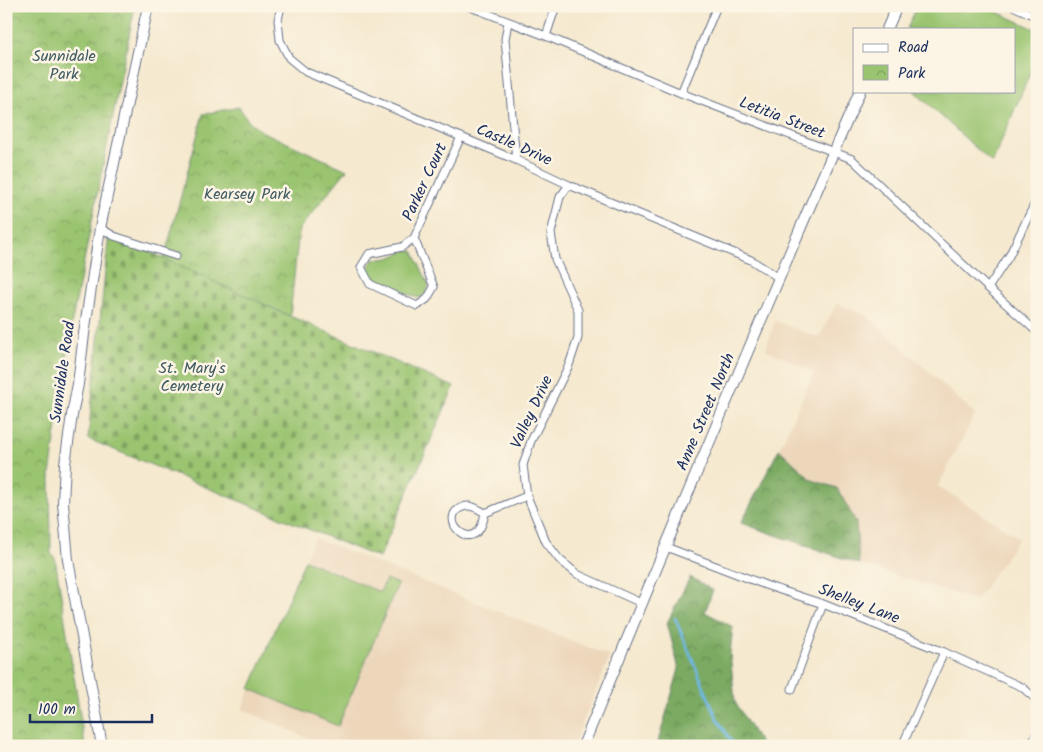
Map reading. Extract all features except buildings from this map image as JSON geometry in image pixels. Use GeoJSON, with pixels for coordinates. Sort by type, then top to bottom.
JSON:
{"type":"FeatureCollection","features":[{"type":"Feature","properties":{"kind":"main road","name":"Sunnidale Road"},"geometry":{"type":"LineString","coordinates":[[102,746],[68,560],[63,502],[65,464],[100,228],[148,6]]}},
{"type":"Feature","properties":{"kind":"main road"},"geometry":{"type":"LineString","coordinates":[[887,28],[897,6]]}},
{"type":"Feature","properties":{"kind":"main road","name":"Anne Street North"},"geometry":{"type":"LineString","coordinates":[[583,746],[641,603],[860,92]]}},
{"type":"Feature","properties":{"kind":"street","name":"Castle Drive"},"geometry":{"type":"LineString","coordinates":[[281,6],[278,20],[280,40],[289,58],[306,72],[516,160],[568,185],[751,260],[779,278]]}},
{"type":"Feature","properties":{"kind":"street","name":"Letitia Street"},"geometry":{"type":"LineString","coordinates":[[468,6],[546,36],[681,93],[852,159],[1037,332]]}},
{"type":"Feature","properties":{"kind":"street"},"geometry":{"type":"LineString","coordinates":[[546,36],[556,6]]}},
{"type":"Feature","properties":{"kind":"street"},"geometry":{"type":"LineString","coordinates":[[681,93],[717,6]]}},
{"type":"Feature","properties":{"kind":"street"},"geometry":{"type":"LineString","coordinates":[[1012,6],[1037,17]]}},
{"type":"Feature","properties":{"kind":"street"},"geometry":{"type":"LineString","coordinates":[[508,22],[505,39],[516,160]]}},
{"type":"Feature","properties":{"kind":"street","name":"Parker Court"},"geometry":{"type":"LineString","coordinates":[[414,238],[434,287],[427,299],[417,306],[370,284],[361,267],[368,254],[402,247],[414,238],[461,137]]}},
{"type":"Feature","properties":{"kind":"street","name":"Valley Drive"},"geometry":{"type":"LineString","coordinates":[[568,185],[560,197],[551,233],[555,259],[578,310],[578,338],[569,365],[531,441],[524,465],[526,496],[546,542],[559,559],[578,574],[641,603]]}},
{"type":"Feature","properties":{"kind":"street"},"geometry":{"type":"LineString","coordinates":[[988,288],[1010,256],[1037,199]]}},
{"type":"Feature","properties":{"kind":"street"},"geometry":{"type":"LineString","coordinates":[[100,228],[114,236],[176,256]]}},
{"type":"Feature","properties":{"kind":"street"},"geometry":{"type":"LineString","coordinates":[[485,513],[526,496]]}},
{"type":"Feature","properties":{"kind":"street"},"geometry":{"type":"LineString","coordinates":[[474,506],[485,513],[479,531],[474,534],[462,534],[454,525],[455,513],[460,508],[474,506]]}},
{"type":"Feature","properties":{"kind":"street","name":"Shelley Lane"},"geometry":{"type":"LineString","coordinates":[[666,546],[768,586],[823,604],[944,652],[1022,688],[1037,700]]}},
{"type":"Feature","properties":{"kind":"street"},"geometry":{"type":"LineString","coordinates":[[792,689],[823,604]]}},
{"type":"Feature","properties":{"kind":"street"},"geometry":{"type":"LineString","coordinates":[[902,746],[944,652]]}},
{"type":"Feature","properties":{"kind":"street"},"geometry":{"type":"LineString","coordinates":[[1029,746],[1037,734]]}},
{"type":"Feature","properties":{"kind":"shaded area"},"geometry":{"type":"Polygon","coordinates":[[[837,303],[868,316],[975,414],[938,486],[1019,538],[976,600],[859,564],[741,523],[779,449],[814,373],[766,349],[775,321],[819,338],[837,303]]]}},
{"type":"Feature","properties":{"kind":"shaded area"},"geometry":{"type":"Polygon","coordinates":[[[314,538],[610,656],[573,746],[326,746],[242,709],[314,538]]]}},
{"type":"Feature","properties":{"kind":"green space","name":"Sunnidale Park"},"geometry":{"type":"Polygon","coordinates":[[[6,6],[135,6],[72,321],[50,475],[51,554],[55,558],[85,746],[6,746],[6,6]]]}},
{"type":"Feature","properties":{"kind":"green space"},"geometry":{"type":"Polygon","coordinates":[[[917,6],[984,6],[1037,30],[1037,57],[992,163],[915,92],[1016,92],[1016,28],[907,28],[917,6]]]}},
{"type":"Feature","properties":{"kind":"green space","name":"Kearsey Park"},"geometry":{"type":"Polygon","coordinates":[[[239,107],[249,122],[261,131],[347,170],[299,229],[290,316],[164,259],[203,114],[239,107]]]}},
{"type":"Feature","properties":{"kind":"green space","name":"St. Mary's Cemetery"},"geometry":{"type":"Polygon","coordinates":[[[109,233],[290,316],[454,387],[379,558],[88,439],[109,233]]]}},
{"type":"Feature","properties":{"kind":"green space"},"geometry":{"type":"Polygon","coordinates":[[[407,250],[413,251],[429,285],[425,295],[418,298],[372,280],[368,272],[368,267],[373,260],[389,258],[407,250]]]}},
{"type":"Feature","properties":{"kind":"green space"},"geometry":{"type":"Polygon","coordinates":[[[779,449],[812,480],[837,488],[856,522],[859,564],[741,523],[779,449]]]}},
{"type":"Feature","properties":{"kind":"green space"},"geometry":{"type":"Polygon","coordinates":[[[305,560],[380,592],[386,579],[398,584],[338,726],[250,689],[305,560]]]}},
{"type":"Feature","properties":{"kind":"green space"},"geometry":{"type":"Polygon","coordinates":[[[690,577],[713,590],[705,612],[733,627],[730,653],[735,702],[760,743],[764,746],[671,746],[658,742],[679,669],[667,623],[690,577]]]}},
{"type":"Feature","properties":{"kind":"waterway"},"geometry":{"type":"LineString","coordinates":[[675,618],[717,718],[734,746]]}}]}
